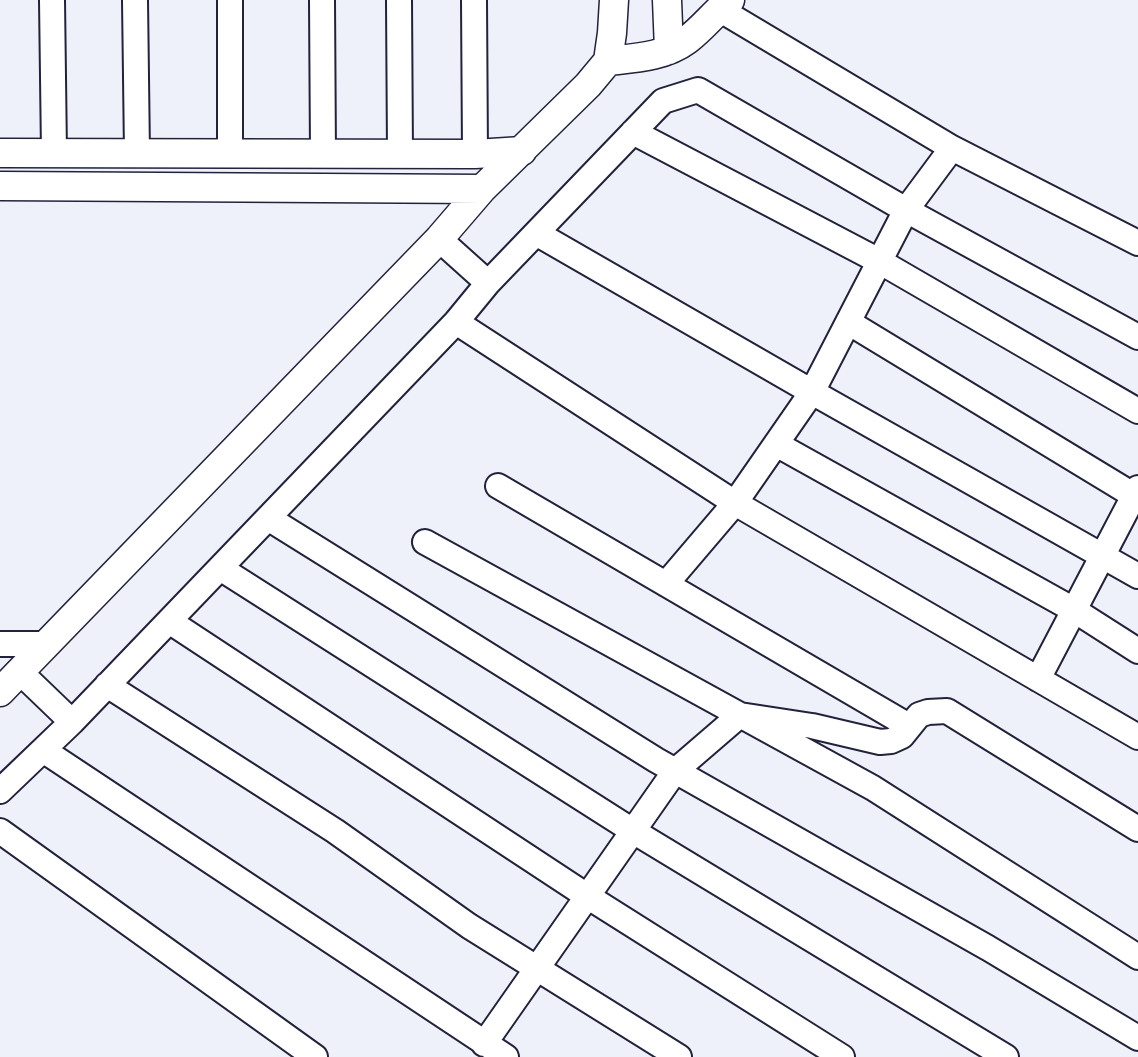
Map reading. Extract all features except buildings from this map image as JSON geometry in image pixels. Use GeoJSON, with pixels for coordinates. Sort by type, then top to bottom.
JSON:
{"type":"FeatureCollection","features":[{"type":"Feature","properties":{"kind":"street"},"geometry":{"type":"LineString","coordinates":[[52,0],[54,153]]}},
{"type":"Feature","properties":{"kind":"street"},"geometry":{"type":"LineString","coordinates":[[135,0],[137,153]]}},
{"type":"Feature","properties":{"kind":"street"},"geometry":{"type":"LineString","coordinates":[[230,0],[230,154]]}},
{"type":"Feature","properties":{"kind":"street"},"geometry":{"type":"LineString","coordinates":[[322,0],[323,154]]}},
{"type":"Feature","properties":{"kind":"street"},"geometry":{"type":"LineString","coordinates":[[399,0],[400,154]]}},
{"type":"Feature","properties":{"kind":"street"},"geometry":{"type":"LineString","coordinates":[[474,0],[475,154]]}},
{"type":"Feature","properties":{"kind":"street"},"geometry":{"type":"LineString","coordinates":[[0,692],[439,240],[482,189],[588,86],[608,61],[614,0]]}},
{"type":"Feature","properties":{"kind":"street"},"geometry":{"type":"LineString","coordinates":[[667,0],[669,50]]}},
{"type":"Feature","properties":{"kind":"street"},"geometry":{"type":"LineString","coordinates":[[608,61],[647,56],[669,50],[687,40],[724,4],[952,148],[1138,242]]}},
{"type":"Feature","properties":{"kind":"street"},"geometry":{"type":"LineString","coordinates":[[0,791],[72,722],[220,568],[456,322],[488,282],[663,101],[698,90],[906,210],[1138,336]]}},
{"type":"Feature","properties":{"kind":"street"},"geometry":{"type":"LineString","coordinates":[[633,132],[879,262],[1138,411]]}},
{"type":"Feature","properties":{"kind":"street"},"geometry":{"type":"LineString","coordinates":[[666,584],[735,502],[812,392],[906,210],[952,148]]}},
{"type":"Feature","properties":{"kind":"street"},"geometry":{"type":"LineString","coordinates":[[0,153],[475,154],[522,151]]}},
{"type":"Feature","properties":{"kind":"street"},"geometry":{"type":"LineString","coordinates":[[0,186],[482,189]]}},
{"type":"Feature","properties":{"kind":"street"},"geometry":{"type":"LineString","coordinates":[[536,233],[812,392],[1138,576]]}},
{"type":"Feature","properties":{"kind":"street"},"geometry":{"type":"LineString","coordinates":[[439,240],[488,282]]}},
{"type":"Feature","properties":{"kind":"street"},"geometry":{"type":"LineString","coordinates":[[456,322],[735,502],[1138,737]]}},
{"type":"Feature","properties":{"kind":"street"},"geometry":{"type":"LineString","coordinates":[[848,322],[1137,494],[1038,679]]}},
{"type":"Feature","properties":{"kind":"street"},"geometry":{"type":"LineString","coordinates":[[776,444],[1074,610],[1138,651]]}},
{"type":"Feature","properties":{"kind":"street"},"geometry":{"type":"LineString","coordinates":[[498,486],[909,726]]}},
{"type":"Feature","properties":{"kind":"street"},"geometry":{"type":"LineString","coordinates":[[268,518],[675,771],[988,948],[1138,1038]]}},
{"type":"Feature","properties":{"kind":"street"},"geometry":{"type":"LineString","coordinates":[[426,542],[873,788],[1138,957]]}},
{"type":"Feature","properties":{"kind":"street"},"geometry":{"type":"LineString","coordinates":[[220,568],[633,831],[1006,1057]]}},
{"type":"Feature","properties":{"kind":"street"},"geometry":{"type":"LineString","coordinates":[[169,621],[587,896],[842,1057]]}},
{"type":"Feature","properties":{"kind":"street"},"geometry":{"type":"LineString","coordinates":[[0,644],[45,644]]}},
{"type":"Feature","properties":{"kind":"street"},"geometry":{"type":"LineString","coordinates":[[20,672],[72,722]]}},
{"type":"Feature","properties":{"kind":"street"},"geometry":{"type":"LineString","coordinates":[[107,685],[335,831],[469,926],[679,1057]]}},
{"type":"Feature","properties":{"kind":"street"},"geometry":{"type":"LineString","coordinates":[[484,1044],[675,771],[740,715],[812,726],[880,742],[902,736],[919,715],[928,712],[947,711],[1138,829]]}},
{"type":"Feature","properties":{"kind":"street"},"geometry":{"type":"LineString","coordinates":[[43,750],[506,1057]]}},
{"type":"Feature","properties":{"kind":"street"},"geometry":{"type":"LineString","coordinates":[[0,831],[315,1057]]}}]}
